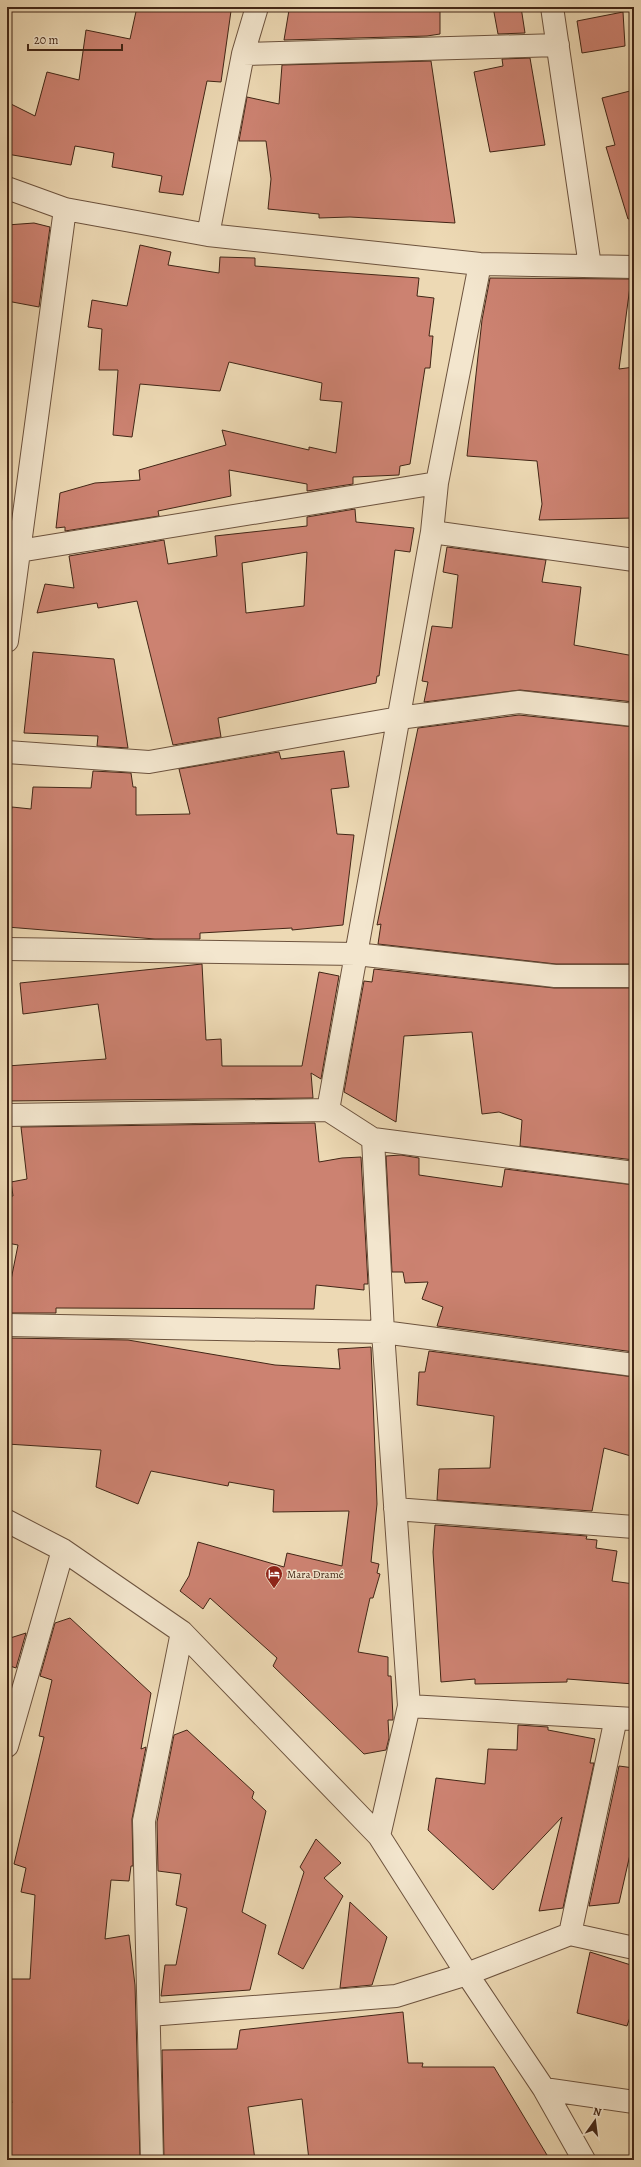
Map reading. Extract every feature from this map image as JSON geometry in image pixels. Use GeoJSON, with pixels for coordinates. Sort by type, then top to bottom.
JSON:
{"type":"FeatureCollection","features":[{"type":"Feature","properties":{"kind":"street"},"geometry":{"type":"LineString","coordinates":[[208,235],[243,54],[257,7]]}},
{"type":"Feature","properties":{"kind":"street"},"geometry":{"type":"LineString","coordinates":[[552,7],[590,266]]}},
{"type":"Feature","properties":{"kind":"street"},"geometry":{"type":"LineString","coordinates":[[243,54],[558,46]]}},
{"type":"Feature","properties":{"kind":"street"},"geometry":{"type":"LineString","coordinates":[[7,188],[65,209],[208,235],[480,264],[634,267]]}},
{"type":"Feature","properties":{"kind":"street"},"geometry":{"type":"LineString","coordinates":[[7,641],[13,549],[65,209]]}},
{"type":"Feature","properties":{"kind":"street"},"geometry":{"type":"LineString","coordinates":[[328,1110],[432,532],[437,483],[480,264]]}},
{"type":"Feature","properties":{"kind":"street"},"geometry":{"type":"LineString","coordinates":[[13,549],[437,483]]}},
{"type":"Feature","properties":{"kind":"street"},"geometry":{"type":"LineString","coordinates":[[432,532],[634,560]]}},
{"type":"Feature","properties":{"kind":"street"},"geometry":{"type":"LineString","coordinates":[[7,752],[149,762],[398,718],[519,702],[634,715]]}},
{"type":"Feature","properties":{"kind":"street"},"geometry":{"type":"LineString","coordinates":[[7,949],[356,954],[555,976],[634,976]]}},
{"type":"Feature","properties":{"kind":"street"},"geometry":{"type":"LineString","coordinates":[[7,1115],[328,1110],[373,1139],[634,1173]]}},
{"type":"Feature","properties":{"kind":"street"},"geometry":{"type":"LineString","coordinates":[[373,1139],[383,1332],[409,1706],[379,1836]]}},
{"type":"Feature","properties":{"kind":"street"},"geometry":{"type":"LineString","coordinates":[[7,1325],[383,1332],[634,1364]]}},
{"type":"Feature","properties":{"kind":"street"},"geometry":{"type":"LineString","coordinates":[[395,1509],[634,1527]]}},
{"type":"Feature","properties":{"kind":"street"},"geometry":{"type":"LineString","coordinates":[[7,1521],[63,1550],[182,1632],[379,1836],[466,1974],[544,2089],[584,2160]]}},
{"type":"Feature","properties":{"kind":"street"},"geometry":{"type":"LineString","coordinates":[[7,1746],[63,1550]]}},
{"type":"Feature","properties":{"kind":"street"},"geometry":{"type":"LineString","coordinates":[[152,2160],[144,1821],[182,1632]]}},
{"type":"Feature","properties":{"kind":"street"},"geometry":{"type":"LineString","coordinates":[[409,1706],[625,1719],[570,1934]]}},
{"type":"Feature","properties":{"kind":"street"},"geometry":{"type":"LineString","coordinates":[[149,2015],[396,1996],[466,1974],[570,1934],[634,1948]]}},
{"type":"Feature","properties":{"kind":"street"},"geometry":{"type":"LineString","coordinates":[[544,2089],[634,2102]]}},
{"type":"Feature","properties":{"kind":"building"},"geometry":{"type":"Polygon","coordinates":[[[137,7],[217,7],[231,11],[221,82],[207,81],[183,195],[159,192],[162,176],[112,167],[114,153],[75,146],[71,165],[7,154],[7,102],[35,116],[47,72],[79,80],[86,30],[130,39],[137,7]]]}},
{"type":"Feature","properties":{"kind":"building"},"geometry":{"type":"Polygon","coordinates":[[[327,7],[440,7],[440,34],[427,36],[284,40],[289,10],[327,7]]]}},
{"type":"Feature","properties":{"kind":"building"},"geometry":{"type":"Polygon","coordinates":[[[493,7],[521,7],[525,33],[498,34],[493,7]]]}},
{"type":"Feature","properties":{"kind":"building"},"geometry":{"type":"Polygon","coordinates":[[[623,12],[625,46],[582,53],[577,21],[623,12]]]}},
{"type":"Feature","properties":{"kind":"building"},"geometry":{"type":"Polygon","coordinates":[[[530,58],[545,145],[490,152],[474,72],[503,66],[502,59],[530,58]]]}},
{"type":"Feature","properties":{"kind":"building"},"geometry":{"type":"Polygon","coordinates":[[[431,61],[455,223],[350,217],[319,218],[319,214],[268,209],[271,179],[266,141],[239,141],[247,97],[279,104],[282,65],[431,61]]]}},
{"type":"Feature","properties":{"kind":"building"},"geometry":{"type":"Polygon","coordinates":[[[634,90],[634,218],[628,219],[606,147],[615,145],[602,98],[634,90]]]}},
{"type":"Feature","properties":{"kind":"building"},"geometry":{"type":"Polygon","coordinates":[[[34,223],[50,227],[39,307],[7,301],[7,225],[34,223]]]}},
{"type":"Feature","properties":{"kind":"building"},"geometry":{"type":"Polygon","coordinates":[[[140,245],[171,252],[168,265],[219,273],[220,257],[255,258],[255,266],[419,278],[417,296],[434,298],[429,336],[433,336],[430,368],[425,368],[410,464],[400,466],[399,475],[353,477],[353,484],[307,491],[307,484],[229,470],[231,496],[158,511],[159,516],[65,531],[65,527],[56,528],[60,493],[95,483],[140,480],[139,470],[226,445],[222,430],[309,450],[309,447],[336,453],[342,402],[320,400],[322,383],[229,362],[220,391],[140,384],[132,437],[113,435],[118,370],[99,370],[102,329],[88,327],[92,300],[127,306],[140,245]]]}},
{"type":"Feature","properties":{"kind":"building"},"geometry":{"type":"Polygon","coordinates":[[[490,278],[631,279],[619,369],[634,367],[634,518],[539,520],[542,504],[537,461],[467,456],[482,320],[490,278]]]}},
{"type":"Feature","properties":{"kind":"building"},"geometry":{"type":"Polygon","coordinates":[[[355,509],[356,522],[414,528],[410,552],[395,550],[379,676],[377,676],[376,683],[218,718],[221,737],[173,745],[137,601],[98,608],[97,603],[37,613],[45,584],[74,588],[69,556],[164,540],[168,564],[217,556],[215,536],[307,526],[307,517],[355,509]],[[307,552],[242,563],[246,613],[304,606],[307,552]]]}},
{"type":"Feature","properties":{"kind":"building"},"geometry":{"type":"Polygon","coordinates":[[[447,547],[546,560],[542,582],[581,587],[574,645],[634,656],[634,702],[520,690],[424,702],[428,682],[422,681],[432,626],[452,628],[458,575],[443,572],[447,547]]]}},
{"type":"Feature","properties":{"kind":"building"},"geometry":{"type":"Polygon","coordinates":[[[33,652],[114,659],[128,748],[97,746],[98,736],[24,733],[33,652]]]}},
{"type":"Feature","properties":{"kind":"building"},"geometry":{"type":"Polygon","coordinates":[[[519,715],[634,727],[634,964],[556,964],[378,944],[381,924],[377,925],[418,728],[519,715]]]}},
{"type":"Feature","properties":{"kind":"building"},"geometry":{"type":"Polygon","coordinates":[[[344,751],[349,787],[331,789],[337,834],[354,835],[343,925],[292,930],[292,928],[200,933],[200,939],[155,939],[7,927],[7,832],[12,807],[31,809],[33,787],[91,788],[93,771],[131,773],[133,787],[136,787],[136,815],[190,814],[179,769],[279,752],[281,759],[344,751]]]}},
{"type":"Feature","properties":{"kind":"building"},"geometry":{"type":"Polygon","coordinates":[[[202,964],[206,1040],[221,1039],[222,1066],[302,1066],[319,972],[339,976],[321,1079],[311,1073],[313,1098],[7,1101],[7,1066],[106,1059],[98,1004],[23,1014],[20,983],[202,964]]]}},
{"type":"Feature","properties":{"kind":"building"},"geometry":{"type":"Polygon","coordinates":[[[374,969],[554,988],[634,988],[634,1160],[520,1146],[522,1120],[499,1112],[482,1114],[472,1032],[404,1036],[396,1122],[344,1092],[364,981],[372,982],[374,969]]]}},
{"type":"Feature","properties":{"kind":"building"},"geometry":{"type":"Polygon","coordinates":[[[315,1123],[319,1162],[342,1158],[361,1157],[368,1284],[364,1284],[364,1290],[316,1285],[314,1309],[56,1308],[56,1313],[7,1313],[7,1290],[9,1290],[18,1245],[7,1243],[7,1196],[13,1196],[11,1182],[27,1179],[21,1127],[315,1123]]]}},
{"type":"Feature","properties":{"kind":"building"},"geometry":{"type":"Polygon","coordinates":[[[401,1155],[419,1158],[419,1175],[502,1187],[505,1169],[634,1185],[634,1352],[437,1326],[443,1307],[422,1299],[428,1282],[405,1283],[403,1272],[392,1272],[386,1156],[401,1155]]]}},
{"type":"Feature","properties":{"kind":"building"},"geometry":{"type":"Polygon","coordinates":[[[7,1338],[128,1340],[275,1365],[340,1369],[338,1349],[371,1347],[377,1504],[371,1562],[379,1564],[377,1573],[380,1574],[373,1598],[370,1598],[358,1652],[388,1657],[388,1676],[391,1676],[393,1720],[388,1720],[389,1738],[386,1750],[364,1754],[273,1666],[277,1658],[210,1598],[203,1609],[180,1591],[189,1576],[198,1542],[284,1567],[287,1553],[342,1566],[349,1511],[273,1512],[274,1490],[229,1482],[228,1486],[151,1471],[138,1504],[96,1487],[101,1450],[7,1444],[7,1338]]]}},
{"type":"Feature","properties":{"kind":"building"},"geometry":{"type":"Polygon","coordinates":[[[429,1351],[634,1377],[634,1457],[604,1448],[592,1511],[437,1500],[439,1469],[490,1468],[494,1416],[417,1405],[419,1372],[425,1372],[429,1351]]]}},
{"type":"Feature","properties":{"kind":"building"},"geometry":{"type":"Polygon","coordinates":[[[435,1525],[587,1536],[586,1539],[597,1540],[596,1548],[617,1551],[612,1581],[634,1584],[634,1684],[567,1679],[567,1682],[475,1684],[475,1679],[441,1682],[433,1552],[435,1525]]]}},
{"type":"Feature","properties":{"kind":"building"},"geometry":{"type":"Polygon","coordinates":[[[70,1618],[151,1693],[141,1749],[146,1747],[132,1819],[133,1866],[131,1866],[129,1881],[111,1880],[105,1939],[129,1935],[135,1985],[140,2160],[11,2160],[7,2122],[7,2104],[12,2103],[8,2075],[10,2075],[7,2041],[7,2030],[9,2030],[9,1979],[30,1979],[35,1895],[21,1892],[26,1868],[14,1864],[44,1737],[39,1736],[52,1680],[40,1676],[55,1623],[70,1618]]]}},
{"type":"Feature","properties":{"kind":"building"},"geometry":{"type":"Polygon","coordinates":[[[26,1633],[16,1668],[7,1665],[7,1639],[26,1633]]]}},
{"type":"Feature","properties":{"kind":"building"},"geometry":{"type":"Polygon","coordinates":[[[518,1725],[548,1727],[548,1730],[595,1739],[590,1763],[594,1763],[563,1908],[539,1911],[562,1817],[493,1890],[428,1830],[436,1778],[485,1784],[488,1749],[517,1750],[518,1725]]]}},
{"type":"Feature","properties":{"kind":"building"},"geometry":{"type":"Polygon","coordinates":[[[187,1730],[254,1792],[252,1798],[266,1811],[242,1912],[266,1925],[250,1990],[161,1996],[165,1965],[176,1965],[187,1908],[176,1905],[181,1874],[158,1871],[157,1822],[174,1735],[187,1730]]]}},
{"type":"Feature","properties":{"kind":"building"},"geometry":{"type":"Polygon","coordinates":[[[619,1766],[634,1768],[634,1851],[631,1850],[619,1903],[589,1906],[619,1766]]]}},
{"type":"Feature","properties":{"kind":"building"},"geometry":{"type":"Polygon","coordinates":[[[316,1839],[341,1863],[324,1878],[343,1896],[303,1969],[278,1954],[304,1872],[300,1867],[316,1839]]]}},
{"type":"Feature","properties":{"kind":"building"},"geometry":{"type":"Polygon","coordinates":[[[350,1902],[387,1937],[372,1985],[340,1988],[350,1902]]]}},
{"type":"Feature","properties":{"kind":"building"},"geometry":{"type":"Polygon","coordinates":[[[590,1952],[634,1966],[634,2005],[627,2026],[577,2013],[590,1952]]]}},
{"type":"Feature","properties":{"kind":"building"},"geometry":{"type":"Polygon","coordinates":[[[403,2012],[408,2063],[423,2063],[422,2067],[494,2067],[550,2160],[309,2160],[302,2099],[248,2107],[255,2160],[164,2160],[162,2050],[237,2049],[240,2030],[403,2012]]]}},
{"type":"Feature","properties":{"kind":"place","name":"Mara Dramé"},"geometry":{"type":"Point","coordinates":[274,1589]}}]}
